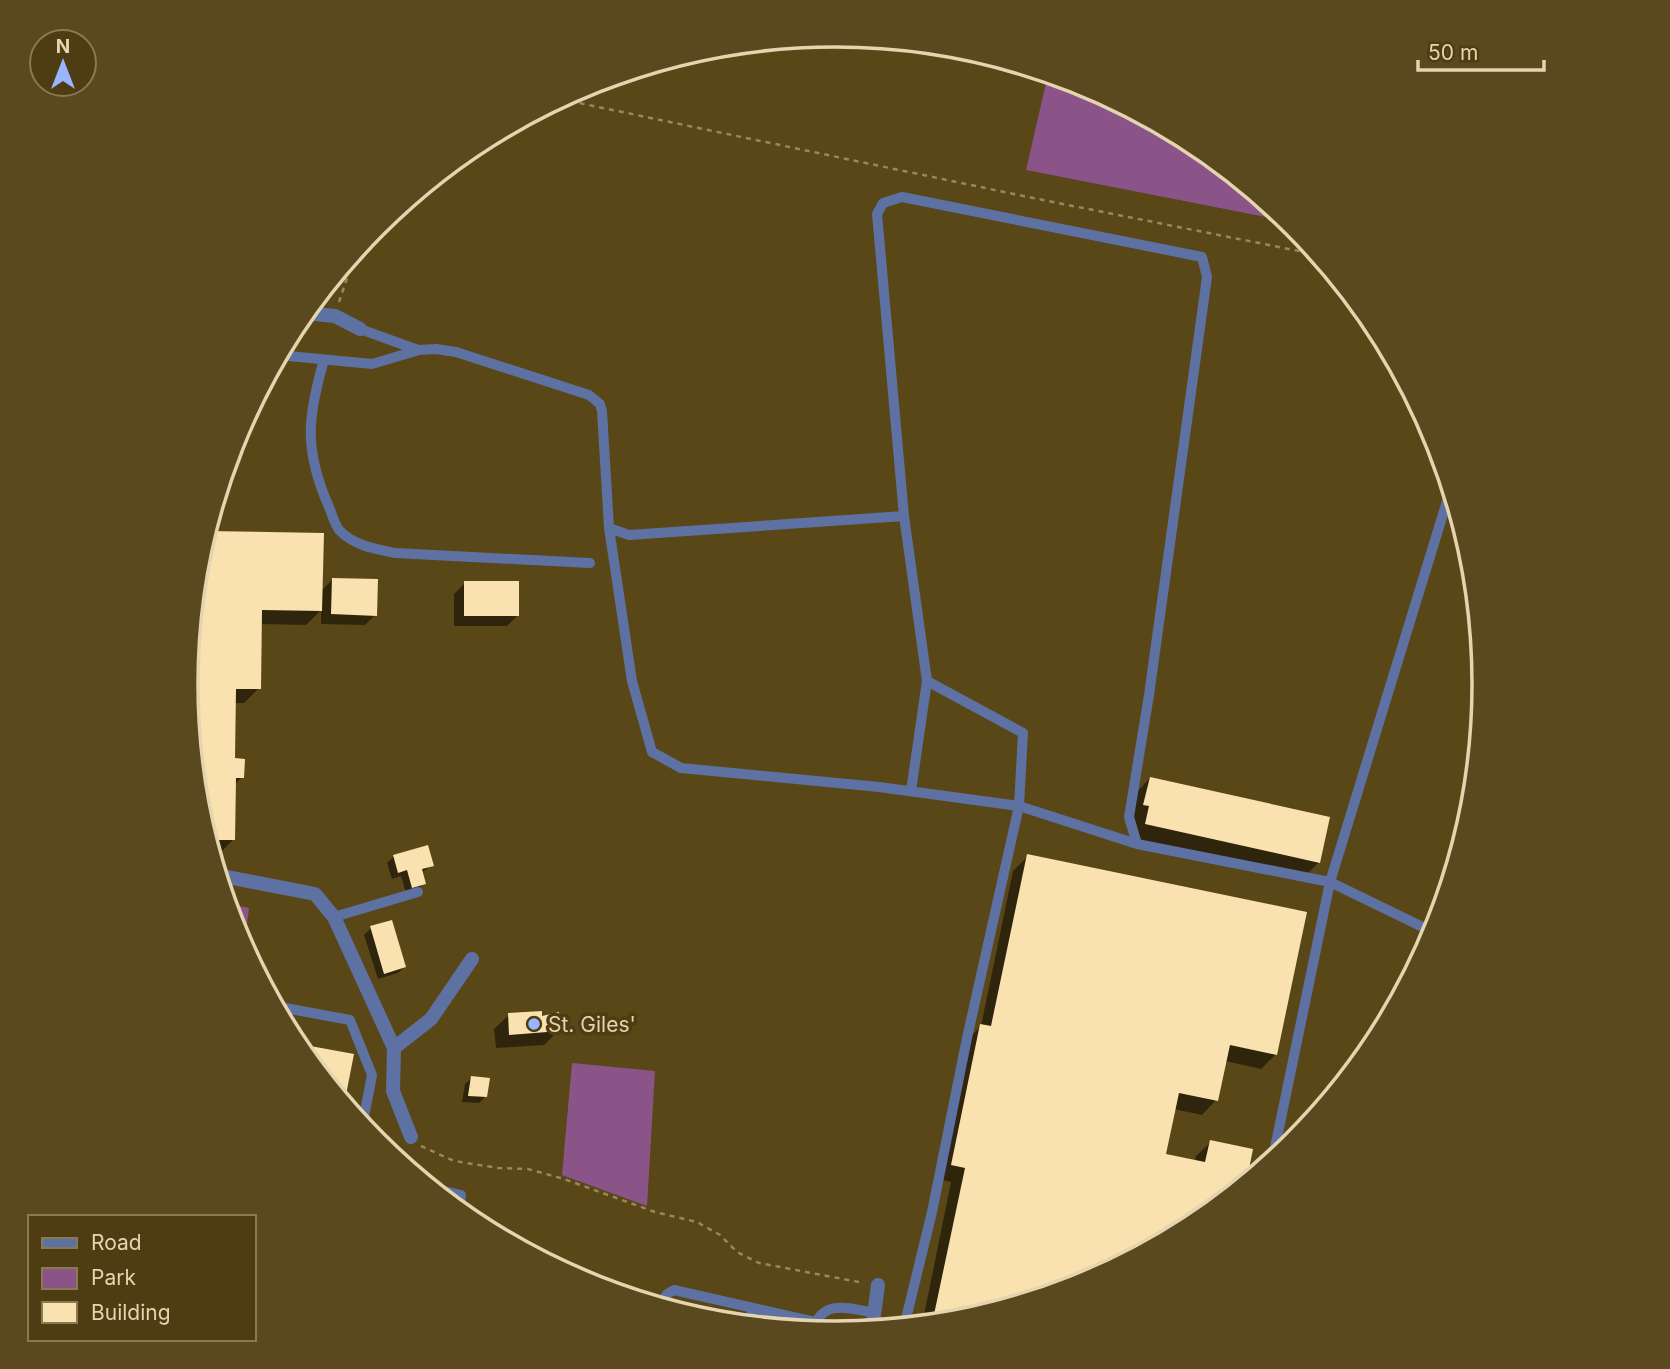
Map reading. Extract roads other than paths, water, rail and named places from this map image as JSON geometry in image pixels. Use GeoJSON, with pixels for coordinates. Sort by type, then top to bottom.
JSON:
{"type":"FeatureCollection","features":[{"type":"Feature","properties":{"kind":"street"},"geometry":{"type":"LineString","coordinates":[[316,314],[335,316],[360,329]]}},
{"type":"Feature","properties":{"kind":"street"},"geometry":{"type":"LineString","coordinates":[[228,877],[315,894],[334,917],[394,1048],[393,1091],[411,1137]]}},
{"type":"Feature","properties":{"kind":"street"},"geometry":{"type":"LineString","coordinates":[[394,1048],[431,1020],[472,959]]}},
{"type":"Feature","properties":{"kind":"street"},"geometry":{"type":"LineString","coordinates":[[873,1320],[878,1285]]}},
{"type":"Feature","properties":{"kind":"lane"},"geometry":{"type":"LineString","coordinates":[[911,791],[927,681],[905,516],[877,214],[883,203],[902,197],[1202,257],[1207,277],[1149,695],[1129,817],[1137,844]]}},
{"type":"Feature","properties":{"kind":"lane"},"geometry":{"type":"LineString","coordinates":[[360,329],[419,350],[456,352],[589,395],[600,404],[609,528],[632,681],[652,752],[681,768],[911,791],[1019,806],[1137,844],[1330,882],[1424,928]]}},
{"type":"Feature","properties":{"kind":"lane"},"geometry":{"type":"LineString","coordinates":[[289,356],[372,364],[419,350]]}},
{"type":"Feature","properties":{"kind":"lane"},"geometry":{"type":"LineString","coordinates":[[324,360],[309,426],[310,446],[325,499],[339,531],[364,547],[395,553],[590,563]]}},
{"type":"Feature","properties":{"kind":"lane"},"geometry":{"type":"LineString","coordinates":[[1276,1145],[1330,882],[1446,504]]}},
{"type":"Feature","properties":{"kind":"lane"},"geometry":{"type":"LineString","coordinates":[[609,528],[629,535],[905,516]]}},
{"type":"Feature","properties":{"kind":"lane"},"geometry":{"type":"LineString","coordinates":[[906,1317],[932,1212],[967,1038],[1019,806],[1023,733],[927,681]]}},
{"type":"Feature","properties":{"kind":"lane"},"geometry":{"type":"LineString","coordinates":[[334,917],[418,892]]}},
{"type":"Feature","properties":{"kind":"lane"},"geometry":{"type":"LineString","coordinates":[[286,1008],[350,1020],[372,1075],[364,1114]]}},
{"type":"Feature","properties":{"kind":"lane"},"geometry":{"type":"LineString","coordinates":[[664,1298],[674,1290],[789,1320]]}},
{"type":"Feature","properties":{"kind":"lane"},"geometry":{"type":"LineString","coordinates":[[818,1321],[825,1310],[841,1306],[874,1313]]}},
{"type":"Feature","properties":{"kind":"lane"},"geometry":{"type":"LineString","coordinates":[[751,1316],[753,1309]]}},
{"type":"Feature","properties":{"kind":"place","name":"St. Giles'"},"geometry":{"type":"Point","coordinates":[534,1024]}}]}
